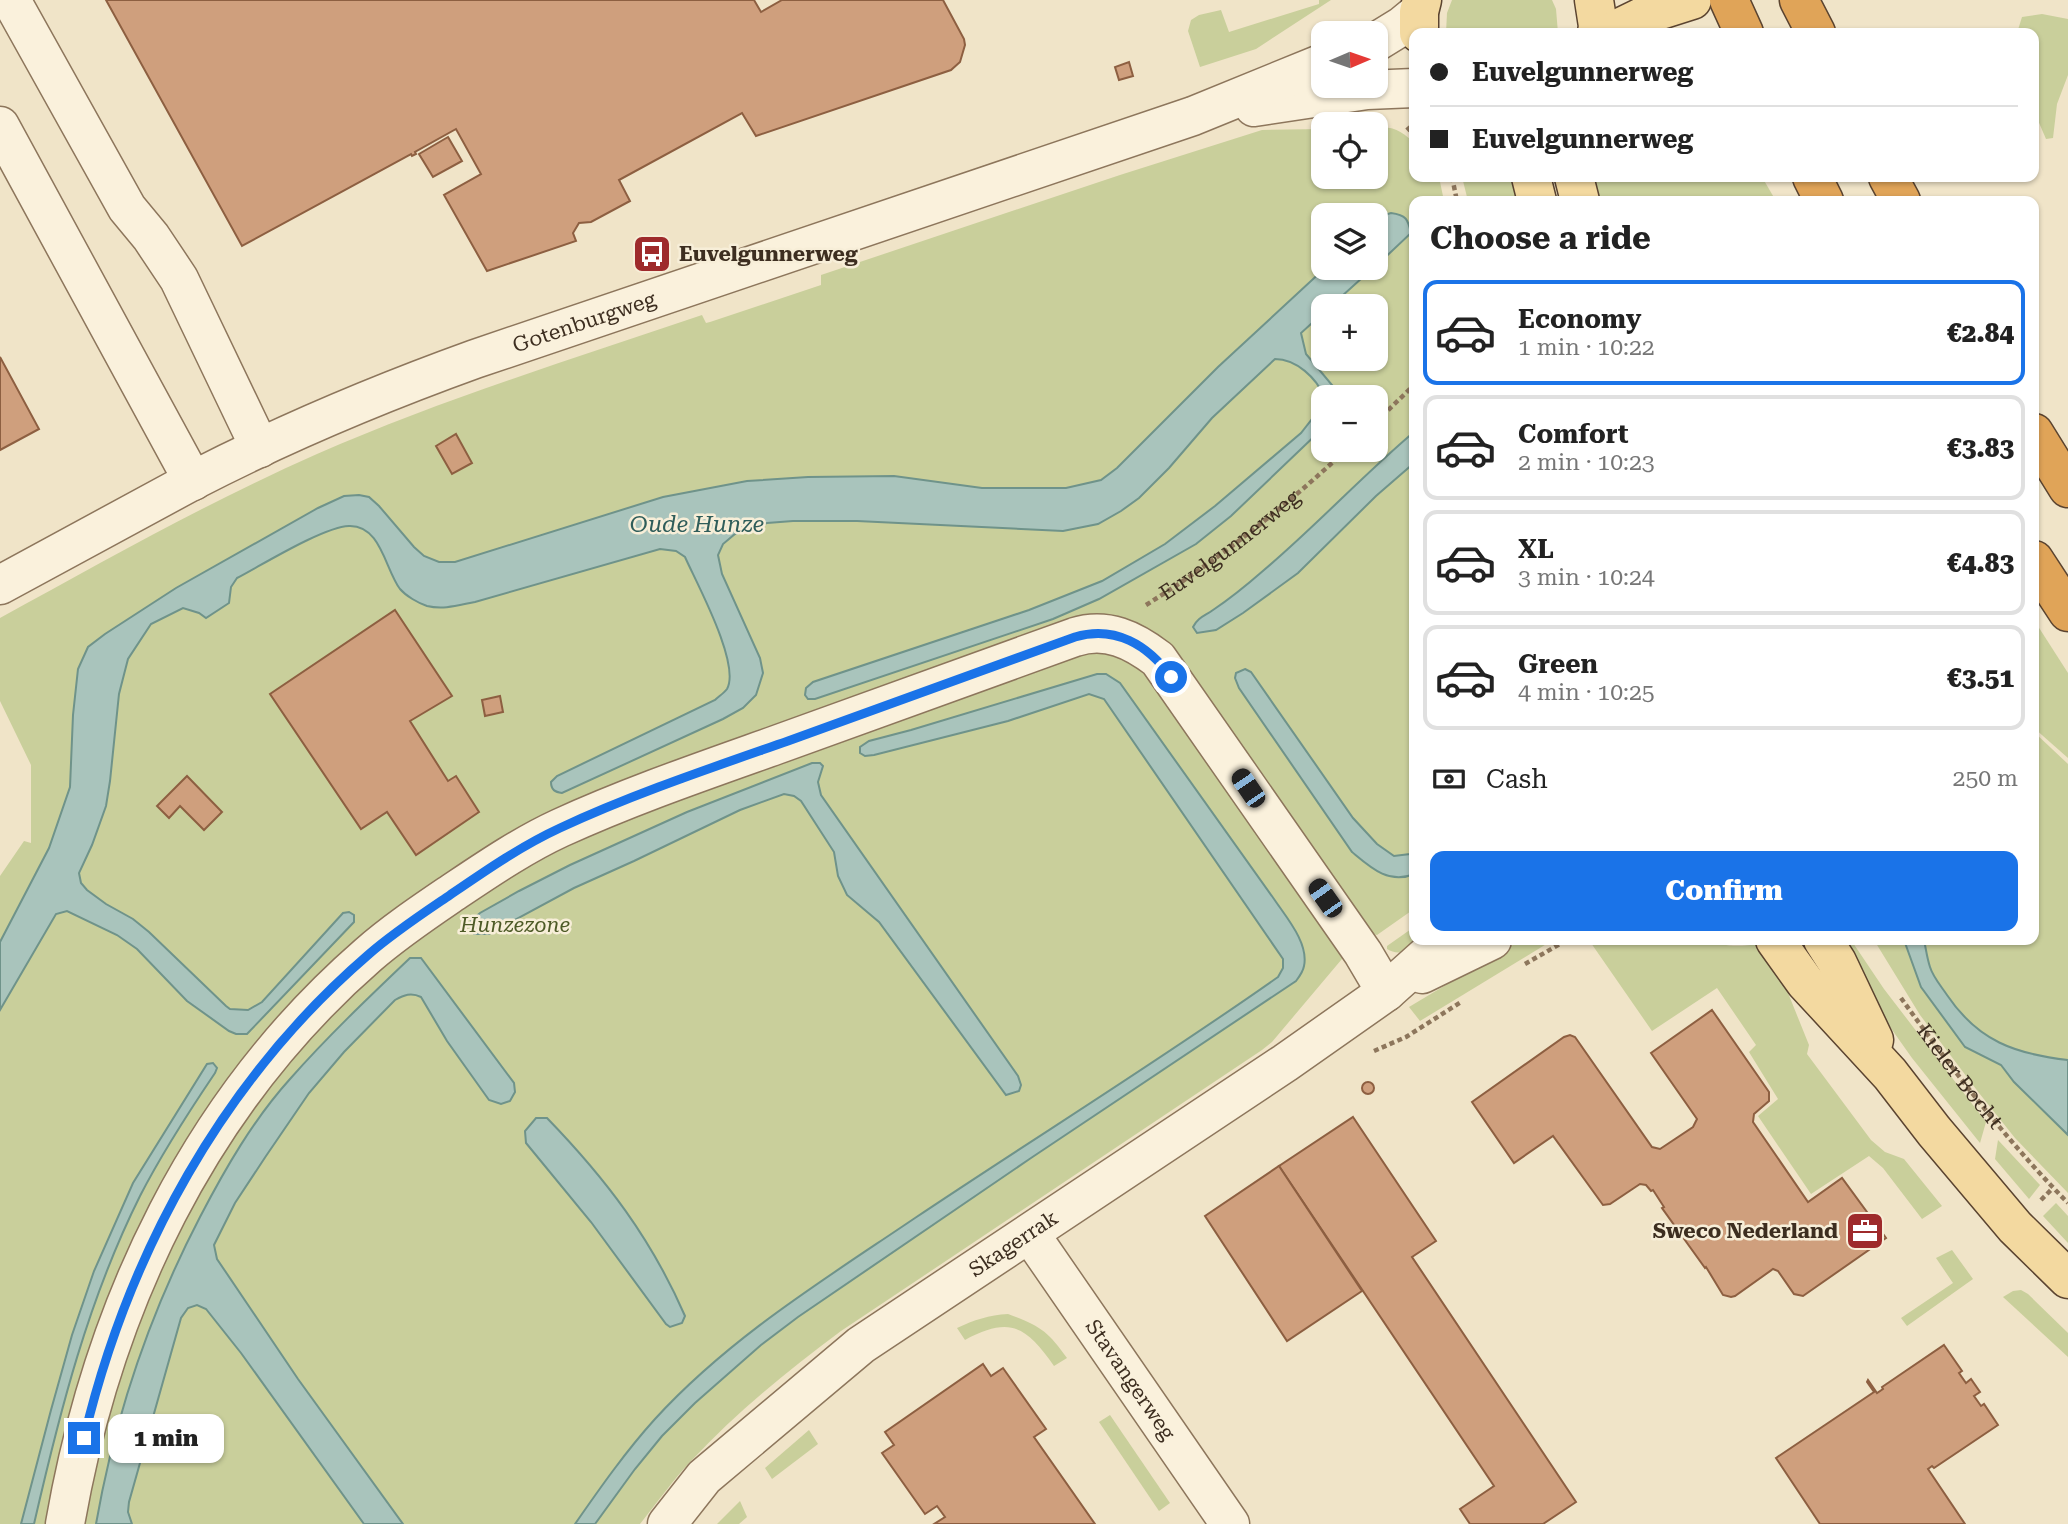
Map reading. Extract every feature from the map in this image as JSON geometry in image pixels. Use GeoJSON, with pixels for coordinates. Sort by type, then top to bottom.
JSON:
{"type":"FeatureCollection","features":[{"type":"Feature","properties":{"kind":"highway"},"geometry":{"type":"LineString","coordinates":[[1729,0],[1742,28]]}},
{"type":"Feature","properties":{"kind":"highway"},"geometry":{"type":"LineString","coordinates":[[1799,0],[1813,28]]}},
{"type":"Feature","properties":{"kind":"highway"},"geometry":{"type":"LineString","coordinates":[[2039,441],[2068,488]]}},
{"type":"Feature","properties":{"kind":"highway"},"geometry":{"type":"LineString","coordinates":[[2039,568],[2068,612]]}},
{"type":"Feature","properties":{"kind":"main road"},"geometry":{"type":"LineString","coordinates":[[1594,0],[1598,28]]}},
{"type":"Feature","properties":{"kind":"main road"},"geometry":{"type":"LineString","coordinates":[[1619,28],[1648,14],[1692,0]]}},
{"type":"Feature","properties":{"kind":"main road"},"geometry":{"type":"LineString","coordinates":[[1779,945],[1805,982],[1890,1074],[2015,1227],[2068,1279]]}},
{"type":"Feature","properties":{"kind":"main road"},"geometry":{"type":"LineString","coordinates":[[1827,945],[1838,962],[1890,1074]]}},
{"type":"Feature","properties":{"kind":"street"},"geometry":{"type":"LineString","coordinates":[[11,0],[127,208],[151,237],[179,279],[260,448]]}},
{"type":"Feature","properties":{"kind":"street"},"geometry":{"type":"LineString","coordinates":[[1388,35],[1420,15]]}},
{"type":"Feature","properties":{"kind":"street","name":"Gotenburgweg"},"geometry":{"type":"LineString","coordinates":[[0,585],[260,448],[409,383],[1193,117],[1311,68]]}},
{"type":"Feature","properties":{"kind":"street","name":"Gotenburgweg"},"geometry":{"type":"LineString","coordinates":[[1193,117],[1367,90],[1409,88]]}},
{"type":"Feature","properties":{"kind":"street"},"geometry":{"type":"LineString","coordinates":[[0,126],[194,481]]}},
{"type":"Feature","properties":{"kind":"street"},"geometry":{"type":"LineString","coordinates":[[65,1524],[90,1411],[116,1332],[157,1234],[189,1170],[252,1077],[320,1001],[369,954],[415,918],[518,850],[559,829],[687,777],[1075,637],[1093,634],[1127,639],[1158,659],[1363,953],[1386,992]]}},
{"type":"Feature","properties":{"kind":"street","name":"Skagerrak"},"geometry":{"type":"LineString","coordinates":[[667,1524],[704,1477],[861,1345],[1285,1063],[1386,992],[1438,945]]}},
{"type":"Feature","properties":{"kind":"street","name":"Skagerrak"},"geometry":{"type":"LineString","coordinates":[[1386,992],[1482,945]]}},
{"type":"Feature","properties":{"kind":"street","name":"Stavangerweg"},"geometry":{"type":"LineString","coordinates":[[1030,1234],[1230,1524]]}},
{"type":"Feature","properties":{"kind":"path"},"geometry":{"type":"LineString","coordinates":[[1388,410],[1409,390]]}},
{"type":"Feature","properties":{"kind":"path","name":"Euvelgunnerweg"},"geometry":{"type":"LineString","coordinates":[[1112,635],[1134,612],[1192,576],[1254,530],[1333,462]]}},
{"type":"Feature","properties":{"kind":"path","name":"Kieler Bocht"},"geometry":{"type":"LineString","coordinates":[[1899,995],[1962,1081],[2068,1203]]}},
{"type":"Feature","properties":{"kind":"green space"},"geometry":{"type":"Polygon","coordinates":[[[1319,0],[1331,0],[1256,49],[1200,67],[1188,31],[1191,20],[1199,15],[1221,10],[1229,32],[1319,4],[1319,0]]]}},
{"type":"Feature","properties":{"kind":"green space"},"geometry":{"type":"Polygon","coordinates":[[[1452,0],[1552,0],[1556,9],[1558,28],[1446,28],[1447,13],[1452,0]]]}},
{"type":"Feature","properties":{"kind":"green space"},"geometry":{"type":"Polygon","coordinates":[[[2042,14],[2068,19],[2068,75],[2057,104],[2053,138],[2046,139],[2039,123],[2039,28],[2019,28],[2022,17],[2042,14]]]}},
{"type":"Feature","properties":{"kind":"green space","name":"Hunzezone"},"geometry":{"type":"Polygon","coordinates":[[[1388,128],[1396,130],[1409,138],[1409,182],[1440,182],[1443,196],[1409,196],[1409,866],[1397,877],[1409,875],[1409,913],[1377,935],[1372,934],[1347,953],[1272,1042],[1262,1050],[841,1331],[801,1361],[708,1443],[677,1476],[640,1524],[0,1524],[0,876],[24,841],[31,843],[31,765],[0,701],[0,618],[276,472],[412,415],[702,315],[706,323],[710,322],[821,285],[821,275],[1262,130],[1311,129],[1311,189],[1388,189],[1388,128]]]}},
{"type":"Feature","properties":{"kind":"green space"},"geometry":{"type":"Polygon","coordinates":[[[1463,182],[1520,182],[1524,196],[1467,196],[1463,182]]]}},
{"type":"Feature","properties":{"kind":"green space"},"geometry":{"type":"Polygon","coordinates":[[[1588,182],[1765,182],[1773,196],[1591,196],[1588,182]]]}},
{"type":"Feature","properties":{"kind":"green space"},"geometry":{"type":"Polygon","coordinates":[[[2039,628],[2068,673],[2068,758],[2039,732],[2039,628]]]}},
{"type":"Feature","properties":{"kind":"green space"},"geometry":{"type":"Polygon","coordinates":[[[2039,737],[2068,764],[2068,1060],[2015,1049],[1985,1034],[1959,1011],[1929,964],[1925,945],[2039,945],[2039,737]]]}},
{"type":"Feature","properties":{"kind":"green space"},"geometry":{"type":"Polygon","coordinates":[[[1409,931],[1409,945],[1418,945],[1402,952],[1387,949],[1387,946],[1409,931]]]}},
{"type":"Feature","properties":{"kind":"green space"},"geometry":{"type":"Polygon","coordinates":[[[1513,945],[1545,945],[1420,1021],[1409,1007],[1513,945]]]}},
{"type":"Feature","properties":{"kind":"green space"},"geometry":{"type":"Polygon","coordinates":[[[1592,945],[1760,945],[1782,978],[1809,1045],[1807,1054],[1871,1140],[1885,1152],[1904,1159],[1942,1206],[1922,1219],[1883,1168],[1869,1156],[1811,1194],[1758,1116],[1778,1099],[1749,1052],[1756,1045],[1717,988],[1652,1031],[1592,945]]]}},
{"type":"Feature","properties":{"kind":"green space"},"geometry":{"type":"Polygon","coordinates":[[[1840,945],[1854,945],[1884,989],[1986,1122],[1980,1143],[1912,1058],[1883,1017],[1840,945]]]}},
{"type":"Feature","properties":{"kind":"green space"},"geometry":{"type":"Polygon","coordinates":[[[1877,945],[1906,945],[1921,988],[1965,1047],[2001,1065],[2014,1082],[2068,1135],[2068,1193],[2015,1138],[1920,1015],[1877,945]]]}},
{"type":"Feature","properties":{"kind":"green space"},"geometry":{"type":"Polygon","coordinates":[[[1998,1140],[2040,1185],[2029,1199],[1995,1159],[1998,1140]]]}},
{"type":"Feature","properties":{"kind":"green space"},"geometry":{"type":"Polygon","coordinates":[[[2056,1203],[2068,1216],[2068,1243],[2043,1216],[2056,1203]]]}},
{"type":"Feature","properties":{"kind":"green space"},"geometry":{"type":"Polygon","coordinates":[[[1952,1250],[1973,1279],[1907,1326],[1901,1318],[1953,1283],[1936,1258],[1952,1250]]]}},
{"type":"Feature","properties":{"kind":"green space"},"geometry":{"type":"Polygon","coordinates":[[[2021,1290],[2068,1333],[2068,1357],[2003,1297],[2021,1290]]]}},
{"type":"Feature","properties":{"kind":"green space"},"geometry":{"type":"Polygon","coordinates":[[[1008,1314],[1042,1330],[1067,1358],[1054,1366],[1035,1342],[1016,1329],[994,1328],[965,1340],[957,1328],[982,1318],[1008,1314]]]}},
{"type":"Feature","properties":{"kind":"green space"},"geometry":{"type":"Polygon","coordinates":[[[1110,1415],[1170,1503],[1159,1511],[1099,1422],[1110,1415]]]}},
{"type":"Feature","properties":{"kind":"green space"},"geometry":{"type":"Polygon","coordinates":[[[809,1430],[818,1444],[772,1479],[765,1468],[809,1430]]]}},
{"type":"Feature","properties":{"kind":"green space"},"geometry":{"type":"Polygon","coordinates":[[[740,1501],[747,1517],[739,1524],[717,1524],[740,1501]]]}},
{"type":"Feature","properties":{"kind":"water"},"geometry":{"type":"Polygon","coordinates":[[[1388,214],[1406,218],[1409,235],[1388,255],[1388,214]]]}},
{"type":"Feature","properties":{"kind":"water","name":"Oude Hunze"},"geometry":{"type":"Polygon","coordinates":[[[1312,280],[1360,280],[1344,294],[1311,294],[1311,324],[1301,333],[1306,354],[1311,360],[1311,371],[1320,371],[1332,385],[1317,385],[1298,366],[1275,359],[1212,418],[1139,498],[1098,524],[1063,531],[857,521],[793,521],[767,523],[735,534],[723,544],[718,555],[722,574],[760,658],[763,673],[756,695],[743,708],[723,719],[562,793],[552,787],[551,782],[557,776],[715,700],[727,689],[730,677],[723,643],[685,557],[676,551],[660,549],[475,602],[451,607],[433,607],[409,597],[400,589],[375,540],[360,528],[338,528],[309,539],[237,578],[231,587],[229,603],[206,618],[183,608],[151,624],[128,659],[119,694],[106,806],[79,873],[81,883],[87,890],[149,932],[230,1009],[248,1010],[262,1002],[343,913],[354,915],[354,922],[247,1034],[229,1031],[187,1001],[137,949],[117,935],[67,911],[56,914],[0,1010],[0,942],[49,848],[70,787],[78,669],[88,647],[176,588],[318,508],[344,496],[369,497],[424,556],[439,562],[455,562],[663,497],[747,481],[894,476],[982,488],[1066,488],[1101,480],[1117,468],[1218,367],[1312,280]]]}},
{"type":"Feature","properties":{"kind":"water"},"geometry":{"type":"Polygon","coordinates":[[[1311,420],[1311,439],[1231,516],[1196,544],[1099,599],[1053,619],[815,699],[808,699],[805,695],[806,688],[813,682],[1029,610],[1102,581],[1165,544],[1215,506],[1301,433],[1311,420]]]}},
{"type":"Feature","properties":{"kind":"water"},"geometry":{"type":"Polygon","coordinates":[[[1409,436],[1409,467],[1298,573],[1216,630],[1197,633],[1193,627],[1199,619],[1233,596],[1380,462],[1388,462],[1388,455],[1409,436]]]}},
{"type":"Feature","properties":{"kind":"water"},"geometry":{"type":"Polygon","coordinates":[[[1245,669],[1251,672],[1353,818],[1377,844],[1394,856],[1409,854],[1409,876],[1396,877],[1380,873],[1352,852],[1239,688],[1236,673],[1245,669]]]}},
{"type":"Feature","properties":{"kind":"water"},"geometry":{"type":"Polygon","coordinates":[[[1097,674],[1106,674],[1120,683],[1290,922],[1300,939],[1305,957],[1301,974],[1296,981],[1031,1158],[761,1345],[662,1436],[595,1524],[575,1524],[655,1419],[684,1389],[746,1335],[847,1264],[1278,977],[1283,968],[1283,959],[1104,699],[1089,694],[1008,721],[874,755],[865,756],[860,753],[860,747],[869,741],[1097,674]]]}},
{"type":"Feature","properties":{"kind":"water"},"geometry":{"type":"Polygon","coordinates":[[[812,763],[820,763],[823,766],[818,782],[821,795],[1018,1076],[1021,1085],[1019,1091],[1006,1095],[879,922],[847,895],[838,876],[834,852],[801,801],[794,796],[784,794],[740,810],[574,888],[489,934],[474,934],[470,927],[471,921],[480,913],[570,865],[687,812],[812,763]]]}},
{"type":"Feature","properties":{"kind":"water"},"geometry":{"type":"Polygon","coordinates":[[[1906,945],[1925,945],[1930,967],[1937,981],[1959,1011],[1985,1034],[2015,1049],[2068,1060],[2068,1135],[2014,1082],[2001,1065],[1965,1047],[1921,987],[1906,945]]]}},
{"type":"Feature","properties":{"kind":"water"},"geometry":{"type":"Polygon","coordinates":[[[410,958],[421,958],[514,1083],[515,1092],[510,1101],[501,1104],[489,1100],[447,1041],[421,997],[411,994],[398,998],[344,1052],[309,1093],[235,1203],[214,1245],[217,1259],[298,1379],[403,1524],[364,1524],[241,1353],[206,1309],[197,1305],[188,1308],[181,1318],[129,1502],[128,1512],[132,1524],[96,1524],[113,1444],[136,1366],[165,1291],[219,1181],[252,1128],[304,1063],[410,958]]]}},
{"type":"Feature","properties":{"kind":"water"},"geometry":{"type":"Polygon","coordinates":[[[213,1063],[217,1068],[215,1073],[157,1164],[105,1275],[77,1357],[34,1524],[21,1524],[72,1335],[94,1271],[133,1183],[207,1064],[213,1063]]]}},
{"type":"Feature","properties":{"kind":"water"},"geometry":{"type":"Polygon","coordinates":[[[536,1118],[547,1118],[608,1187],[642,1235],[672,1288],[685,1316],[682,1323],[670,1327],[666,1324],[591,1222],[526,1143],[525,1131],[536,1118]]]}},
{"type":"Feature","properties":{"kind":"building"},"geometry":{"type":"Polygon","coordinates":[[[106,0],[754,0],[761,12],[782,0],[943,0],[965,45],[960,62],[951,70],[756,136],[742,113],[619,180],[630,201],[591,222],[579,223],[573,233],[576,241],[487,271],[444,195],[481,174],[456,129],[415,152],[416,154],[411,154],[242,246],[106,0]]]}},
{"type":"Feature","properties":{"kind":"building"},"geometry":{"type":"Polygon","coordinates":[[[1129,62],[1133,76],[1119,80],[1115,67],[1129,62]]]}},
{"type":"Feature","properties":{"kind":"building"},"geometry":{"type":"Polygon","coordinates":[[[448,137],[462,161],[433,177],[419,154],[448,137]]]}},
{"type":"Feature","properties":{"kind":"building"},"geometry":{"type":"Polygon","coordinates":[[[0,357],[39,429],[0,450],[0,357]]]}},
{"type":"Feature","properties":{"kind":"building"},"geometry":{"type":"Polygon","coordinates":[[[456,434],[472,463],[452,474],[436,446],[456,434]]]}},
{"type":"Feature","properties":{"kind":"building"},"geometry":{"type":"Polygon","coordinates":[[[395,610],[452,696],[410,721],[448,781],[456,776],[479,812],[416,855],[387,812],[361,829],[270,694],[395,610]]]}},
{"type":"Feature","properties":{"kind":"building"},"geometry":{"type":"Polygon","coordinates":[[[500,696],[503,712],[485,716],[482,700],[500,696]]]}},
{"type":"Feature","properties":{"kind":"building"},"geometry":{"type":"Polygon","coordinates":[[[187,776],[222,812],[204,830],[180,806],[169,818],[157,806],[187,776]]]}},
{"type":"Feature","properties":{"kind":"building"},"geometry":{"type":"Polygon","coordinates":[[[1712,1010],[1769,1092],[1769,1101],[1754,1114],[1753,1122],[1808,1202],[1842,1178],[1886,1238],[1803,1296],[1794,1294],[1778,1271],[1773,1269],[1735,1296],[1723,1295],[1706,1267],[1662,1208],[1664,1207],[1653,1190],[1640,1184],[1610,1204],[1603,1205],[1553,1136],[1514,1163],[1472,1102],[1570,1035],[1575,1037],[1652,1147],[1660,1149],[1693,1127],[1697,1119],[1651,1053],[1712,1010]]]}},
{"type":"Feature","properties":{"kind":"building"},"geometry":{"type":"Polygon","coordinates":[[[1363,1083],[1373,1083],[1373,1093],[1363,1093],[1363,1083]]]}},
{"type":"Feature","properties":{"kind":"building"},"geometry":{"type":"Polygon","coordinates":[[[1353,1117],[1436,1241],[1412,1257],[1576,1502],[1543,1524],[1470,1524],[1460,1509],[1494,1486],[1279,1166],[1353,1117]]]}},
{"type":"Feature","properties":{"kind":"building"},"geometry":{"type":"Polygon","coordinates":[[[1279,1166],[1362,1291],[1287,1341],[1205,1216],[1279,1166]]]}},
{"type":"Feature","properties":{"kind":"building"},"geometry":{"type":"Polygon","coordinates":[[[1944,1345],[1962,1371],[1959,1373],[1966,1383],[1971,1379],[1980,1392],[1974,1396],[1981,1406],[1984,1404],[1998,1425],[1934,1468],[1932,1466],[1928,1469],[1965,1524],[1820,1524],[1776,1458],[1874,1392],[1868,1380],[1877,1393],[1944,1345]]]}},
{"type":"Feature","properties":{"kind":"building"},"geometry":{"type":"Polygon","coordinates":[[[983,1364],[991,1376],[1003,1368],[1046,1429],[1034,1437],[1095,1524],[934,1524],[945,1517],[937,1506],[925,1514],[882,1453],[894,1445],[885,1432],[983,1364]]]}},
{"type":"Feature","properties":{"kind":"place","name":"Euvelgunnerweg"},"geometry":{"type":"Point","coordinates":[652,254]}},
{"type":"Feature","properties":{"kind":"place","name":"Sweco Nederland"},"geometry":{"type":"Point","coordinates":[1865,1231]}},
{"type":"Feature","properties":{"kind":"route"},"geometry":{"type":"LineString","coordinates":[[84,1438],[116,1332],[137,1277],[189,1170],[252,1077],[289,1033],[369,954],[415,918],[518,850],[619,803],[1075,637],[1093,634],[1127,639],[1158,659],[1171,677]]}}]}
